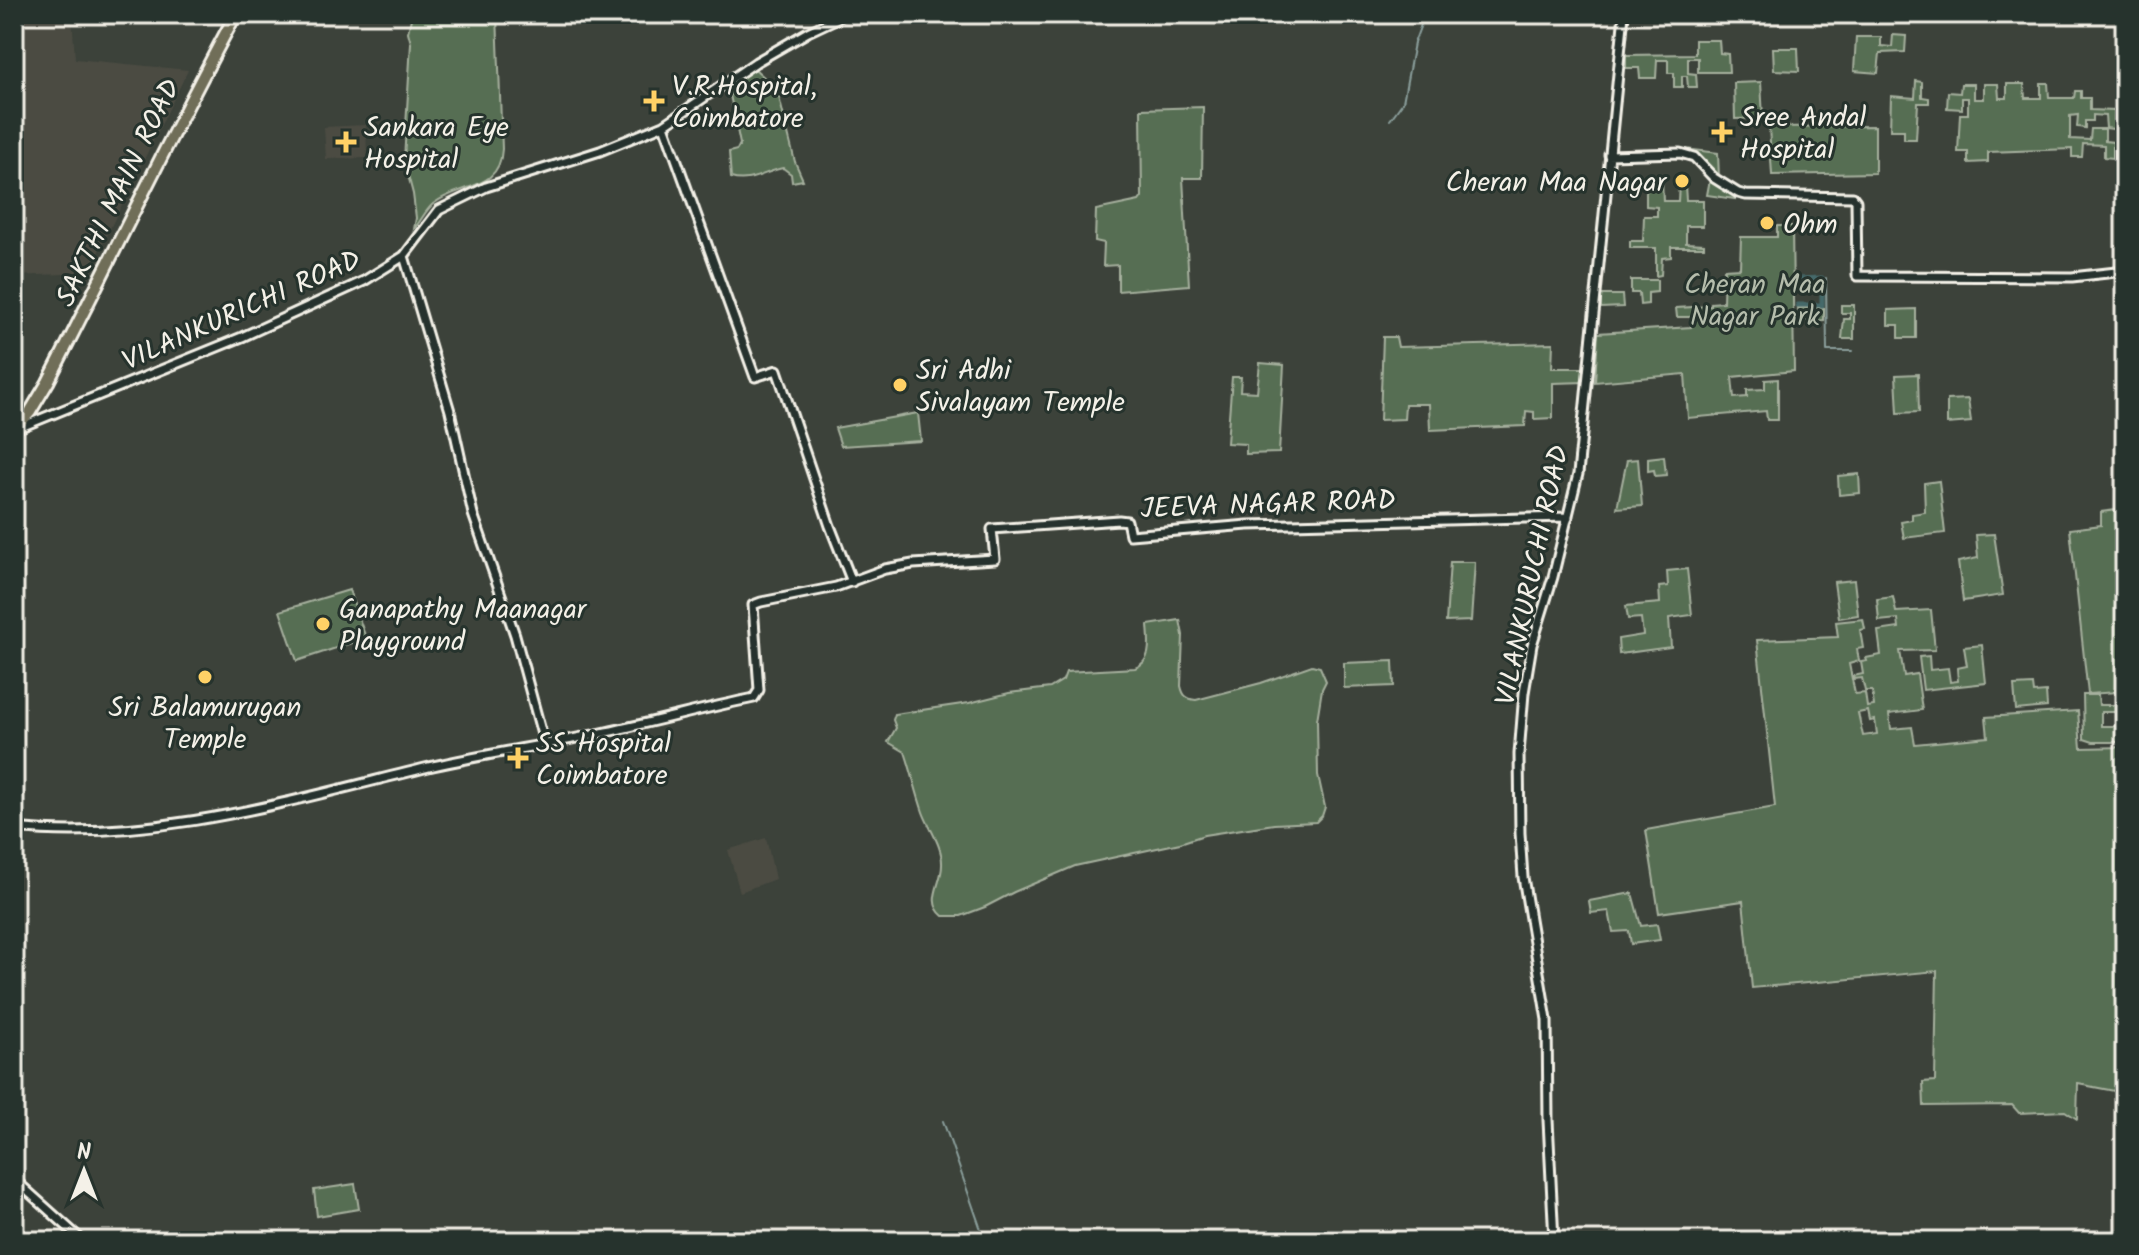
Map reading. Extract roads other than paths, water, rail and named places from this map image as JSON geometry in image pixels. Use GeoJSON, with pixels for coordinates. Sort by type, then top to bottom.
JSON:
{"type":"FeatureCollection","features":[{"type":"Feature","properties":{"kind":"highway"},"geometry":{"type":"LineString","coordinates":[[14,427],[43,382],[189,87],[233,14]]}},
{"type":"Feature","properties":{"kind":"street","name":"VILANKURICHI ROAD"},"geometry":{"type":"LineString","coordinates":[[14,427],[301,312],[364,281],[404,256],[439,210],[486,187],[600,151],[664,125],[756,62],[846,14]]}},
{"type":"Feature","properties":{"kind":"street","name":"VILANKURUCHI ROAD"},"geometry":{"type":"LineString","coordinates":[[1554,1241],[1548,1128],[1549,1039],[1523,877],[1519,754],[1532,645],[1578,474],[1624,14]]}},
{"type":"Feature","properties":{"kind":"street"},"geometry":{"type":"LineString","coordinates":[[664,125],[755,377],[777,370],[852,582]]}},
{"type":"Feature","properties":{"kind":"street"},"geometry":{"type":"LineString","coordinates":[[1609,155],[1680,153],[1694,157],[1714,178],[1746,195],[1853,197],[1856,201],[1857,276],[2072,277],[2125,271]]}},
{"type":"Feature","properties":{"kind":"street"},"geometry":{"type":"LineString","coordinates":[[404,256],[450,411],[473,514],[515,635],[544,742]]}},
{"type":"Feature","properties":{"kind":"street","name":"JEEVA NAGAR ROAD"},"geometry":{"type":"LineString","coordinates":[[14,828],[141,829],[208,819],[544,742],[632,727],[688,711],[754,698],[759,690],[753,605],[852,582],[885,569],[913,564],[995,559],[992,529],[1119,520],[1127,521],[1130,535],[1248,525],[1568,517]]}},
{"type":"Feature","properties":{"kind":"street"},"geometry":{"type":"LineString","coordinates":[[14,1179],[83,1241]]}},
{"type":"Feature","properties":{"kind":"waterway"},"geometry":{"type":"LineString","coordinates":[[1390,120],[1403,102],[1414,43],[1425,14]]}},
{"type":"Feature","properties":{"kind":"waterway"},"geometry":{"type":"LineString","coordinates":[[1798,279],[1822,278],[1822,305],[1798,305]]}},
{"type":"Feature","properties":{"kind":"waterway"},"geometry":{"type":"LineString","coordinates":[[1826,278],[1827,351],[1853,351]]}},
{"type":"Feature","properties":{"kind":"waterway"},"geometry":{"type":"LineString","coordinates":[[943,1121],[985,1241]]}},
{"type":"Feature","properties":{"kind":"place","name":"V.R.Hospital, Coimbatore"},"geometry":{"type":"Point","coordinates":[654,101]}},
{"type":"Feature","properties":{"kind":"place","name":"Sree Andal Hospital"},"geometry":{"type":"Point","coordinates":[1722,132]}},
{"type":"Feature","properties":{"kind":"place","name":"Sankara Eye Hospital"},"geometry":{"type":"Point","coordinates":[346,142]}},
{"type":"Feature","properties":{"kind":"place","name":"Cheran Maa Nagar"},"geometry":{"type":"Point","coordinates":[1682,181]}},
{"type":"Feature","properties":{"kind":"place","name":"Ohm"},"geometry":{"type":"Point","coordinates":[1767,223]}},
{"type":"Feature","properties":{"kind":"place","name":"Sri Adhi Sivalayam Temple"},"geometry":{"type":"Point","coordinates":[900,385]}},
{"type":"Feature","properties":{"kind":"place","name":"Ganapathy Maanagar Playground"},"geometry":{"type":"Point","coordinates":[323,624]}},
{"type":"Feature","properties":{"kind":"place","name":"Sri Balamurugan Temple"},"geometry":{"type":"Point","coordinates":[205,677]}},
{"type":"Feature","properties":{"kind":"place","name":"SS Hospital Coimbatore"},"geometry":{"type":"Point","coordinates":[518,758]}},
{"type":"Feature","properties":{"kind":"park label","name":"Cheran Maa Nagar Park"},"geometry":{"type":"Point","coordinates":[1755,299]}}]}
